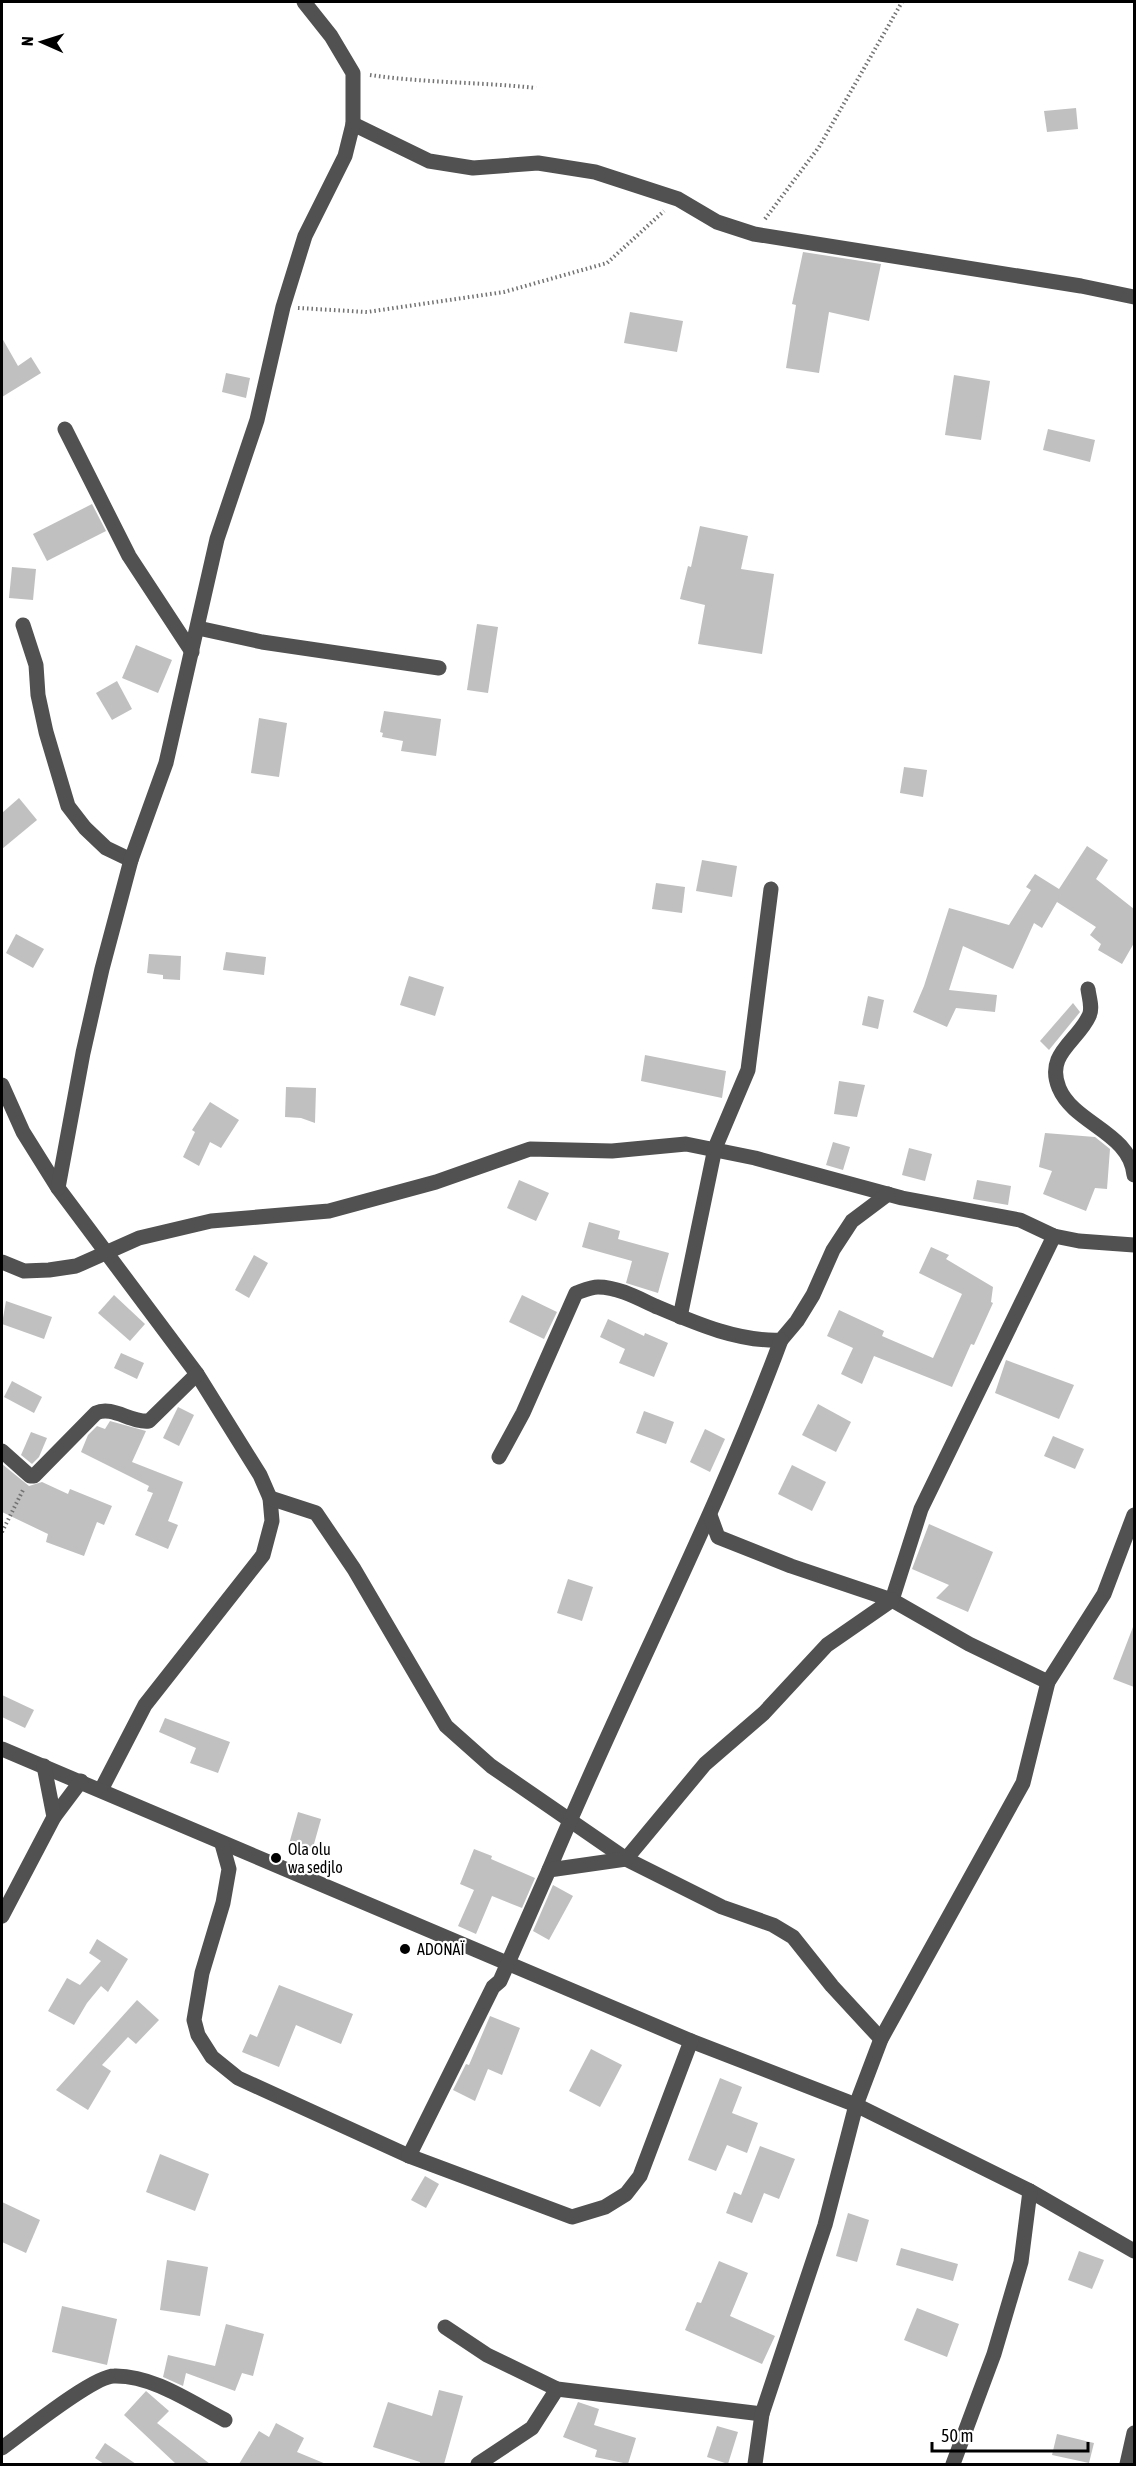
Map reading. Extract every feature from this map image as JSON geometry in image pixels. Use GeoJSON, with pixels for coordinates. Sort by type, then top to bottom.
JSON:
{"type":"FeatureCollection","features":[{"type":"Feature","properties":{"kind":"street"},"geometry":{"type":"LineString","coordinates":[[58,1188],[83,1053],[131,860],[166,763],[217,539],[257,420],[284,307],[306,236],[345,156],[353,124],[353,73],[331,36],[304,2]]}},
{"type":"Feature","properties":{"kind":"street"},"geometry":{"type":"LineString","coordinates":[[353,124],[429,161],[473,168],[538,163],[595,172],[678,199],[717,222],[754,234],[1081,286],[1134,297]]}},
{"type":"Feature","properties":{"kind":"street"},"geometry":{"type":"LineString","coordinates":[[65,429],[129,556],[192,652]]}},
{"type":"Feature","properties":{"kind":"street"},"geometry":{"type":"LineString","coordinates":[[23,625],[36,665],[38,695],[46,732],[68,806],[85,828],[106,848],[131,860]]}},
{"type":"Feature","properties":{"kind":"street"},"geometry":{"type":"LineString","coordinates":[[198,628],[262,642],[439,668]]}},
{"type":"Feature","properties":{"kind":"street"},"geometry":{"type":"LineString","coordinates":[[680,1317],[715,1148],[748,1070],[771,889]]}},
{"type":"Feature","properties":{"kind":"street"},"geometry":{"type":"LineString","coordinates":[[1088,989],[1091,1010],[1089,1018],[1061,1051],[1056,1061],[1059,1089],[1079,1111],[1108,1133],[1132,1160],[1134,1175]]}},
{"type":"Feature","properties":{"kind":"street"},"geometry":{"type":"LineString","coordinates":[[2,1085],[22,1132],[58,1188],[197,1374],[260,1475],[270,1498],[272,1521],[262,1555],[145,1705],[100,1790]]}},
{"type":"Feature","properties":{"kind":"street"},"geometry":{"type":"LineString","coordinates":[[2,1266],[24,1271],[76,1266],[105,1251],[140,1238],[211,1221],[329,1211],[436,1182],[530,1149],[612,1151],[686,1144],[715,1148],[888,1194],[1020,1220],[1054,1236],[1079,1241],[1134,1245]]}},
{"type":"Feature","properties":{"kind":"street"},"geometry":{"type":"LineString","coordinates":[[409,2156],[493,1987],[500,1982],[570,1819],[710,1515],[753,1414],[781,1340],[797,1322],[813,1295],[833,1250],[852,1221],[888,1194]]}},
{"type":"Feature","properties":{"kind":"street"},"geometry":{"type":"LineString","coordinates":[[549,1870],[626,1859],[705,1764],[764,1713],[827,1645],[892,1600],[921,1509],[1054,1236]]}},
{"type":"Feature","properties":{"kind":"street"},"geometry":{"type":"LineString","coordinates":[[499,1457],[523,1413],[576,1293],[597,1286],[620,1291],[680,1317],[757,1341],[781,1340]]}},
{"type":"Feature","properties":{"kind":"street"},"geometry":{"type":"LineString","coordinates":[[2,1451],[30,1476],[37,1474],[96,1413],[107,1410],[125,1418],[149,1421],[197,1374]]}},
{"type":"Feature","properties":{"kind":"street"},"geometry":{"type":"LineString","coordinates":[[270,1498],[316,1513],[354,1569],[446,1726],[491,1766],[626,1859],[722,1907],[773,1925],[793,1937],[832,1986],[881,2039]]}},
{"type":"Feature","properties":{"kind":"street"},"geometry":{"type":"LineString","coordinates":[[710,1515],[718,1537],[791,1566],[892,1600],[969,1644],[1048,1682]]}},
{"type":"Feature","properties":{"kind":"street"},"geometry":{"type":"LineString","coordinates":[[755,2464],[762,2414],[825,2225],[856,2105],[881,2039],[1023,1783],[1048,1682],[1104,1594],[1134,1515]]}},
{"type":"Feature","properties":{"kind":"street"},"geometry":{"type":"LineString","coordinates":[[2,1749],[691,2042],[856,2105],[1029,2191],[1134,2251]]}},
{"type":"Feature","properties":{"kind":"street"},"geometry":{"type":"LineString","coordinates":[[44,1766],[54,1817]]}},
{"type":"Feature","properties":{"kind":"street"},"geometry":{"type":"LineString","coordinates":[[2,1916],[54,1817],[81,1781]]}},
{"type":"Feature","properties":{"kind":"street"},"geometry":{"type":"LineString","coordinates":[[222,1844],[229,1869],[223,1904],[202,1973],[194,2020],[198,2035],[212,2057],[238,2078],[409,2156],[572,2217],[605,2207],[626,2194],[640,2176],[691,2042]]}},
{"type":"Feature","properties":{"kind":"street"},"geometry":{"type":"LineString","coordinates":[[953,2464],[994,2354],[1021,2262],[1029,2191]]}},
{"type":"Feature","properties":{"kind":"street"},"geometry":{"type":"LineString","coordinates":[[445,2327],[487,2355],[556,2390],[762,2414]]}},
{"type":"Feature","properties":{"kind":"street"},"geometry":{"type":"LineString","coordinates":[[2,2448],[93,2384],[113,2376],[143,2379],[225,2420]]}},
{"type":"Feature","properties":{"kind":"street"},"geometry":{"type":"LineString","coordinates":[[478,2464],[532,2428],[556,2390]]}},
{"type":"Feature","properties":{"kind":"street"},"geometry":{"type":"LineString","coordinates":[[1127,2464],[1134,2433]]}},
{"type":"Feature","properties":{"kind":"path"},"geometry":{"type":"LineString","coordinates":[[754,234],[819,147],[902,2]]}},
{"type":"Feature","properties":{"kind":"path"},"geometry":{"type":"LineString","coordinates":[[353,73],[421,82],[480,82],[536,88]]}},
{"type":"Feature","properties":{"kind":"path"},"geometry":{"type":"LineString","coordinates":[[284,307],[367,312],[504,292],[607,263],[678,199]]}},
{"type":"Feature","properties":{"kind":"path"},"geometry":{"type":"LineString","coordinates":[[2,1532],[30,1476]]}},
{"type":"Feature","properties":{"kind":"building"},"geometry":{"type":"Polygon","coordinates":[[[1076,108],[1078,129],[1047,132],[1044,111],[1076,108]]]}},
{"type":"Feature","properties":{"kind":"building"},"geometry":{"type":"Polygon","coordinates":[[[803,252],[881,264],[869,321],[829,312],[819,373],[786,368],[796,305],[792,304],[803,252]]]}},
{"type":"Feature","properties":{"kind":"building"},"geometry":{"type":"Polygon","coordinates":[[[630,312],[683,321],[677,352],[624,343],[630,312]]]}},
{"type":"Feature","properties":{"kind":"building"},"geometry":{"type":"Polygon","coordinates":[[[2,338],[18,366],[31,357],[41,373],[2,397],[2,338]]]}},
{"type":"Feature","properties":{"kind":"building"},"geometry":{"type":"Polygon","coordinates":[[[226,373],[250,378],[246,398],[222,392],[226,373]]]}},
{"type":"Feature","properties":{"kind":"building"},"geometry":{"type":"Polygon","coordinates":[[[954,375],[990,381],[981,440],[945,435],[954,375]]]}},
{"type":"Feature","properties":{"kind":"building"},"geometry":{"type":"Polygon","coordinates":[[[1048,429],[1095,440],[1090,462],[1043,450],[1048,429]]]}},
{"type":"Feature","properties":{"kind":"building"},"geometry":{"type":"Polygon","coordinates":[[[92,504],[106,531],[47,561],[33,534],[92,504]]]}},
{"type":"Feature","properties":{"kind":"building"},"geometry":{"type":"Polygon","coordinates":[[[700,526],[748,536],[741,569],[774,574],[762,654],[698,644],[705,605],[680,599],[688,566],[691,567],[700,526]]]}},
{"type":"Feature","properties":{"kind":"building"},"geometry":{"type":"Polygon","coordinates":[[[12,567],[36,569],[33,600],[9,598],[12,567]]]}},
{"type":"Feature","properties":{"kind":"building"},"geometry":{"type":"Polygon","coordinates":[[[477,624],[498,627],[488,693],[467,690],[477,624]]]}},
{"type":"Feature","properties":{"kind":"building"},"geometry":{"type":"Polygon","coordinates":[[[136,645],[172,660],[158,693],[122,678],[136,645]]]}},
{"type":"Feature","properties":{"kind":"building"},"geometry":{"type":"Polygon","coordinates":[[[117,681],[132,709],[112,720],[96,693],[117,681]]]}},
{"type":"Feature","properties":{"kind":"building"},"geometry":{"type":"Polygon","coordinates":[[[384,711],[441,719],[436,756],[401,751],[403,741],[382,737],[383,733],[380,732],[384,711]]]}},
{"type":"Feature","properties":{"kind":"building"},"geometry":{"type":"Polygon","coordinates":[[[259,718],[287,723],[279,777],[251,773],[259,718]]]}},
{"type":"Feature","properties":{"kind":"building"},"geometry":{"type":"Polygon","coordinates":[[[904,767],[927,770],[923,797],[900,793],[904,767]]]}},
{"type":"Feature","properties":{"kind":"building"},"geometry":{"type":"Polygon","coordinates":[[[19,798],[37,820],[2,849],[2,813],[19,798]]]}},
{"type":"Feature","properties":{"kind":"building"},"geometry":{"type":"Polygon","coordinates":[[[1087,846],[1108,860],[1096,879],[1134,909],[1134,943],[1122,964],[1098,950],[1101,944],[1090,935],[1096,927],[1057,902],[1042,928],[1034,923],[1013,969],[963,946],[949,990],[997,995],[995,1012],[956,1008],[947,1027],[913,1012],[924,986],[949,908],[1009,925],[1031,890],[1026,887],[1035,874],[1059,889],[1087,846]]]}},
{"type":"Feature","properties":{"kind":"building"},"geometry":{"type":"Polygon","coordinates":[[[702,860],[737,866],[732,897],[696,891],[702,860]]]}},
{"type":"Feature","properties":{"kind":"building"},"geometry":{"type":"Polygon","coordinates":[[[656,883],[685,887],[682,913],[652,909],[656,883]]]}},
{"type":"Feature","properties":{"kind":"building"},"geometry":{"type":"Polygon","coordinates":[[[16,934],[44,949],[33,968],[6,953],[16,934]]]}},
{"type":"Feature","properties":{"kind":"building"},"geometry":{"type":"Polygon","coordinates":[[[226,952],[266,957],[264,975],[223,970],[226,952]]]}},
{"type":"Feature","properties":{"kind":"building"},"geometry":{"type":"Polygon","coordinates":[[[149,954],[181,956],[180,980],[163,979],[163,975],[147,973],[149,954]]]}},
{"type":"Feature","properties":{"kind":"building"},"geometry":{"type":"Polygon","coordinates":[[[409,976],[444,987],[435,1016],[400,1005],[409,976]]]}},
{"type":"Feature","properties":{"kind":"building"},"geometry":{"type":"Polygon","coordinates":[[[868,996],[884,1000],[878,1029],[862,1025],[868,996]]]}},
{"type":"Feature","properties":{"kind":"building"},"geometry":{"type":"Polygon","coordinates":[[[1073,1003],[1080,1012],[1049,1050],[1040,1041],[1073,1003]]]}},
{"type":"Feature","properties":{"kind":"building"},"geometry":{"type":"Polygon","coordinates":[[[645,1055],[726,1071],[722,1098],[641,1081],[645,1055]]]}},
{"type":"Feature","properties":{"kind":"building"},"geometry":{"type":"Polygon","coordinates":[[[839,1081],[865,1085],[857,1117],[834,1114],[839,1081]]]}},
{"type":"Feature","properties":{"kind":"building"},"geometry":{"type":"Polygon","coordinates":[[[286,1087],[316,1088],[315,1123],[301,1118],[285,1117],[286,1087]]]}},
{"type":"Feature","properties":{"kind":"building"},"geometry":{"type":"Polygon","coordinates":[[[210,1102],[239,1120],[221,1148],[210,1142],[199,1166],[183,1157],[195,1132],[192,1130],[210,1102]]]}},
{"type":"Feature","properties":{"kind":"building"},"geometry":{"type":"Polygon","coordinates":[[[1045,1133],[1095,1137],[1110,1149],[1107,1189],[1095,1188],[1086,1211],[1043,1194],[1052,1171],[1039,1167],[1045,1133]]]}},
{"type":"Feature","properties":{"kind":"building"},"geometry":{"type":"Polygon","coordinates":[[[833,1142],[850,1147],[843,1170],[826,1165],[833,1142]]]}},
{"type":"Feature","properties":{"kind":"building"},"geometry":{"type":"Polygon","coordinates":[[[909,1148],[932,1154],[925,1181],[902,1175],[909,1148]]]}},
{"type":"Feature","properties":{"kind":"building"},"geometry":{"type":"Polygon","coordinates":[[[519,1180],[549,1193],[536,1221],[507,1208],[519,1180]]]}},
{"type":"Feature","properties":{"kind":"building"},"geometry":{"type":"Polygon","coordinates":[[[977,1180],[1011,1186],[1008,1205],[973,1199],[977,1180]]]}},
{"type":"Feature","properties":{"kind":"building"},"geometry":{"type":"Polygon","coordinates":[[[589,1222],[620,1231],[618,1239],[669,1253],[658,1293],[626,1283],[632,1261],[582,1247],[589,1222]]]}},
{"type":"Feature","properties":{"kind":"building"},"geometry":{"type":"Polygon","coordinates":[[[931,1247],[949,1255],[946,1259],[993,1287],[991,1302],[993,1303],[952,1387],[874,1356],[862,1384],[841,1374],[853,1348],[827,1336],[839,1310],[884,1331],[882,1336],[933,1358],[962,1294],[919,1273],[931,1247]]]}},
{"type":"Feature","properties":{"kind":"building"},"geometry":{"type":"Polygon","coordinates":[[[254,1255],[268,1263],[249,1298],[235,1290],[254,1255]]]}},
{"type":"Feature","properties":{"kind":"building"},"geometry":{"type":"Polygon","coordinates":[[[114,1295],[145,1324],[130,1341],[98,1313],[114,1295]]]}},
{"type":"Feature","properties":{"kind":"building"},"geometry":{"type":"Polygon","coordinates":[[[522,1295],[557,1312],[544,1339],[509,1322],[522,1295]]]}},
{"type":"Feature","properties":{"kind":"building"},"geometry":{"type":"Polygon","coordinates":[[[6,1301],[52,1317],[44,1339],[2,1324],[6,1301]]]}},
{"type":"Feature","properties":{"kind":"building"},"geometry":{"type":"Polygon","coordinates":[[[608,1319],[644,1336],[645,1333],[668,1343],[654,1377],[619,1363],[625,1349],[600,1337],[608,1319]]]}},
{"type":"Feature","properties":{"kind":"building"},"geometry":{"type":"Polygon","coordinates":[[[121,1353],[144,1363],[137,1379],[114,1368],[121,1353]]]}},
{"type":"Feature","properties":{"kind":"building"},"geometry":{"type":"Polygon","coordinates":[[[1006,1360],[1074,1385],[1059,1419],[995,1393],[1006,1360]]]}},
{"type":"Feature","properties":{"kind":"building"},"geometry":{"type":"Polygon","coordinates":[[[12,1381],[42,1397],[34,1413],[4,1397],[12,1381]]]}},
{"type":"Feature","properties":{"kind":"building"},"geometry":{"type":"Polygon","coordinates":[[[818,1404],[851,1422],[836,1452],[802,1435],[818,1404]]]}},
{"type":"Feature","properties":{"kind":"building"},"geometry":{"type":"Polygon","coordinates":[[[178,1407],[194,1415],[179,1446],[163,1438],[178,1407]]]}},
{"type":"Feature","properties":{"kind":"building"},"geometry":{"type":"Polygon","coordinates":[[[644,1411],[674,1422],[666,1444],[636,1433],[644,1411]]]}},
{"type":"Feature","properties":{"kind":"building"},"geometry":{"type":"Polygon","coordinates":[[[110,1421],[146,1431],[132,1462],[183,1482],[168,1521],[178,1525],[168,1549],[135,1535],[153,1493],[147,1491],[149,1486],[81,1452],[88,1435],[97,1426],[105,1429],[110,1421]]]}},
{"type":"Feature","properties":{"kind":"building"},"geometry":{"type":"Polygon","coordinates":[[[705,1429],[725,1439],[710,1472],[690,1462],[705,1429]]]}},
{"type":"Feature","properties":{"kind":"building"},"geometry":{"type":"Polygon","coordinates":[[[31,1432],[47,1438],[39,1457],[32,1464],[21,1455],[31,1432]]]}},
{"type":"Feature","properties":{"kind":"building"},"geometry":{"type":"Polygon","coordinates":[[[1053,1436],[1084,1449],[1075,1469],[1044,1456],[1053,1436]]]}},
{"type":"Feature","properties":{"kind":"building"},"geometry":{"type":"Polygon","coordinates":[[[2,1464],[29,1486],[42,1482],[68,1494],[70,1489],[112,1506],[104,1525],[97,1522],[84,1556],[46,1542],[48,1534],[2,1512],[2,1464]]]}},
{"type":"Feature","properties":{"kind":"building"},"geometry":{"type":"Polygon","coordinates":[[[792,1465],[826,1482],[812,1511],[778,1494],[792,1465]]]}},
{"type":"Feature","properties":{"kind":"building"},"geometry":{"type":"Polygon","coordinates":[[[929,1524],[993,1552],[968,1612],[936,1598],[949,1585],[912,1569],[929,1524]]]}},
{"type":"Feature","properties":{"kind":"building"},"geometry":{"type":"Polygon","coordinates":[[[568,1579],[593,1587],[582,1621],[557,1613],[568,1579]]]}},
{"type":"Feature","properties":{"kind":"building"},"geometry":{"type":"Polygon","coordinates":[[[1134,1627],[1134,1687],[1113,1679],[1134,1627]]]}},
{"type":"Feature","properties":{"kind":"building"},"geometry":{"type":"Polygon","coordinates":[[[2,1695],[34,1710],[25,1728],[2,1717],[2,1695]]]}},
{"type":"Feature","properties":{"kind":"building"},"geometry":{"type":"Polygon","coordinates":[[[165,1718],[230,1742],[218,1773],[190,1763],[196,1748],[159,1732],[165,1718]]]}},
{"type":"Feature","properties":{"kind":"building"},"geometry":{"type":"Polygon","coordinates":[[[298,1812],[321,1819],[312,1851],[289,1844],[298,1812]]]}},
{"type":"Feature","properties":{"kind":"building"},"geometry":{"type":"Polygon","coordinates":[[[474,1849],[535,1878],[522,1908],[492,1896],[476,1934],[458,1926],[474,1890],[460,1884],[474,1849]]]}},
{"type":"Feature","properties":{"kind":"building"},"geometry":{"type":"Polygon","coordinates":[[[553,1885],[573,1896],[549,1940],[533,1931],[553,1885]]]}},
{"type":"Feature","properties":{"kind":"building"},"geometry":{"type":"Polygon","coordinates":[[[97,1939],[128,1959],[108,1992],[101,1986],[87,2003],[74,2025],[48,2011],[67,1978],[80,1985],[101,1961],[89,1953],[97,1939]]]}},
{"type":"Feature","properties":{"kind":"building"},"geometry":{"type":"Polygon","coordinates":[[[279,1985],[353,2014],[341,2044],[296,2025],[279,2067],[242,2052],[250,2034],[257,2037],[279,1985]]]}},
{"type":"Feature","properties":{"kind":"building"},"geometry":{"type":"Polygon","coordinates":[[[137,2000],[159,2020],[136,2044],[128,2037],[102,2065],[111,2071],[88,2110],[56,2090],[137,2000]]]}},
{"type":"Feature","properties":{"kind":"building"},"geometry":{"type":"Polygon","coordinates":[[[490,2016],[520,2028],[502,2075],[488,2069],[475,2101],[453,2090],[466,2064],[469,2065],[490,2016]]]}},
{"type":"Feature","properties":{"kind":"building"},"geometry":{"type":"Polygon","coordinates":[[[591,2049],[622,2065],[600,2107],[569,2091],[591,2049]]]}},
{"type":"Feature","properties":{"kind":"building"},"geometry":{"type":"Polygon","coordinates":[[[720,2078],[742,2087],[732,2113],[758,2123],[747,2153],[727,2145],[716,2171],[688,2160],[720,2078]]]}},
{"type":"Feature","properties":{"kind":"building"},"geometry":{"type":"Polygon","coordinates":[[[760,2146],[795,2159],[779,2199],[764,2193],[752,2223],[726,2213],[734,2192],[741,2195],[760,2146]]]}},
{"type":"Feature","properties":{"kind":"building"},"geometry":{"type":"Polygon","coordinates":[[[160,2154],[209,2174],[195,2211],[146,2192],[160,2154]]]}},
{"type":"Feature","properties":{"kind":"building"},"geometry":{"type":"Polygon","coordinates":[[[425,2176],[439,2184],[426,2208],[411,2200],[425,2176]]]}},
{"type":"Feature","properties":{"kind":"building"},"geometry":{"type":"Polygon","coordinates":[[[2,2202],[40,2220],[26,2253],[2,2242],[2,2202]]]}},
{"type":"Feature","properties":{"kind":"building"},"geometry":{"type":"Polygon","coordinates":[[[848,2213],[869,2220],[857,2262],[836,2256],[848,2213]]]}},
{"type":"Feature","properties":{"kind":"building"},"geometry":{"type":"Polygon","coordinates":[[[901,2248],[958,2264],[953,2281],[896,2265],[901,2248]]]}},
{"type":"Feature","properties":{"kind":"building"},"geometry":{"type":"Polygon","coordinates":[[[1079,2251],[1104,2260],[1092,2289],[1068,2280],[1079,2251]]]}},
{"type":"Feature","properties":{"kind":"building"},"geometry":{"type":"Polygon","coordinates":[[[167,2260],[208,2267],[200,2316],[160,2310],[167,2260]]]}},
{"type":"Feature","properties":{"kind":"building"},"geometry":{"type":"Polygon","coordinates":[[[719,2261],[748,2273],[730,2316],[775,2336],[762,2364],[685,2330],[697,2302],[701,2303],[719,2261]]]}},
{"type":"Feature","properties":{"kind":"building"},"geometry":{"type":"Polygon","coordinates":[[[62,2306],[117,2319],[107,2365],[52,2352],[62,2306]]]}},
{"type":"Feature","properties":{"kind":"building"},"geometry":{"type":"Polygon","coordinates":[[[917,2308],[959,2324],[947,2357],[904,2340],[917,2308]]]}},
{"type":"Feature","properties":{"kind":"building"},"geometry":{"type":"Polygon","coordinates":[[[226,2324],[264,2334],[253,2376],[242,2373],[235,2391],[186,2373],[183,2386],[163,2377],[168,2355],[215,2366],[226,2324]]]}},
{"type":"Feature","properties":{"kind":"building"},"geometry":{"type":"Polygon","coordinates":[[[439,2390],[463,2396],[444,2464],[420,2464],[420,2462],[373,2447],[388,2402],[432,2416],[439,2390]]]}},
{"type":"Feature","properties":{"kind":"building"},"geometry":{"type":"Polygon","coordinates":[[[146,2391],[169,2411],[157,2423],[210,2464],[176,2464],[124,2415],[146,2391]]]}},
{"type":"Feature","properties":{"kind":"building"},"geometry":{"type":"Polygon","coordinates":[[[578,2402],[599,2409],[594,2425],[636,2438],[628,2464],[595,2457],[597,2450],[563,2437],[578,2402]]]}},
{"type":"Feature","properties":{"kind":"building"},"geometry":{"type":"Polygon","coordinates":[[[276,2423],[304,2438],[297,2452],[326,2464],[239,2464],[259,2431],[269,2437],[276,2423]]]}},
{"type":"Feature","properties":{"kind":"building"},"geometry":{"type":"Polygon","coordinates":[[[717,2426],[738,2432],[728,2464],[707,2457],[717,2426]]]}},
{"type":"Feature","properties":{"kind":"building"},"geometry":{"type":"Polygon","coordinates":[[[1057,2434],[1094,2443],[1089,2463],[1052,2455],[1057,2434]]]}},
{"type":"Feature","properties":{"kind":"building"},"geometry":{"type":"Polygon","coordinates":[[[105,2443],[136,2464],[104,2464],[95,2458],[105,2443]]]}},
{"type":"Feature","properties":{"kind":"place","name":"Ola olu wa sedjlo"},"geometry":{"type":"Point","coordinates":[276,1858]}},
{"type":"Feature","properties":{"kind":"place","name":"ADONAÏ"},"geometry":{"type":"Point","coordinates":[405,1949]}}]}
